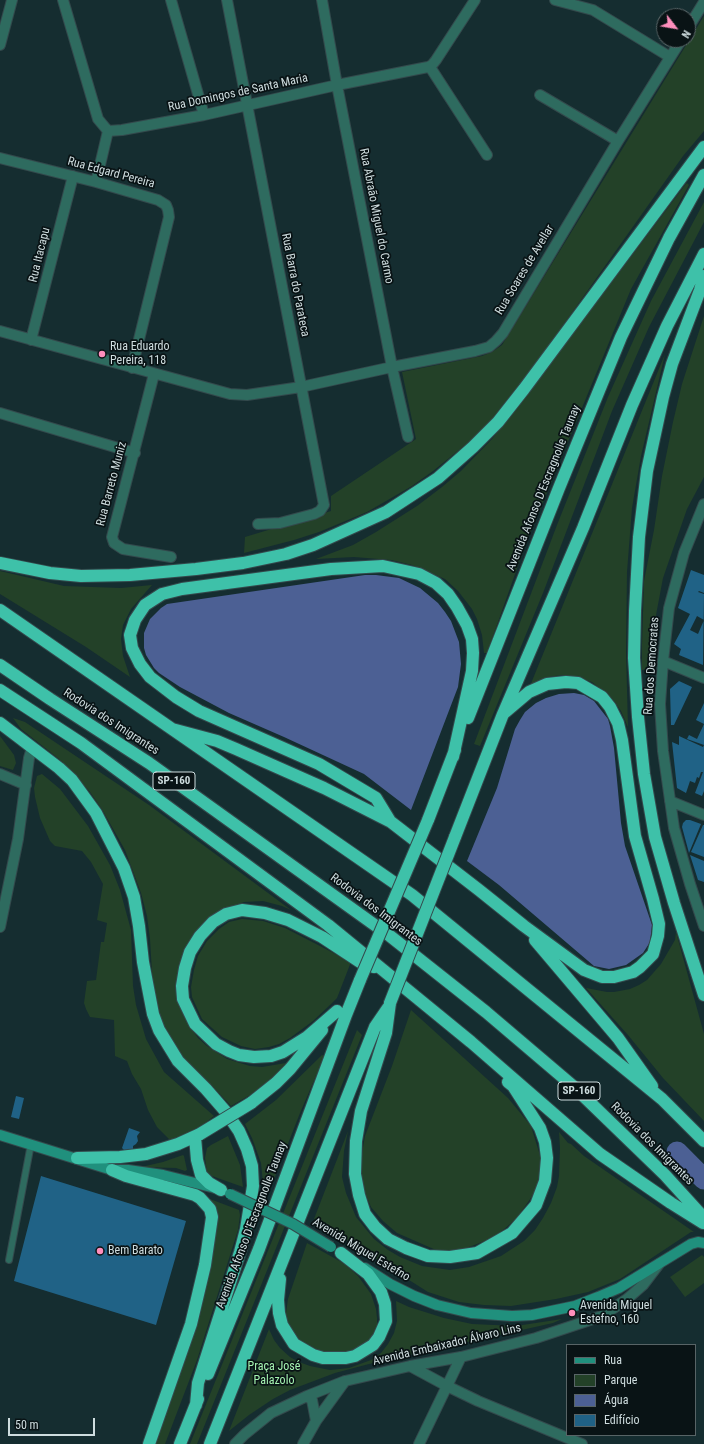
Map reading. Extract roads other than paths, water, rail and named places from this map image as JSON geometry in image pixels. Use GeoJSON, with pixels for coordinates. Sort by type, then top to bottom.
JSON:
{"type":"FeatureCollection","features":[{"type":"Feature","properties":{"kind":"highway"},"geometry":{"type":"LineString","coordinates":[[0,563],[50,573],[81,576],[130,575],[243,563],[286,554],[313,545],[386,512],[438,478],[473,447],[498,422],[704,147]]}},
{"type":"Feature","properties":{"kind":"highway","name":"Avenida Afonso D'Escragnolle Taunay"},"geometry":{"type":"LineString","coordinates":[[180,1444],[259,1249],[342,1010],[360,980],[428,820],[556,495],[621,337],[669,238],[704,175]]}},
{"type":"Feature","properties":{"kind":"highway"},"geometry":{"type":"LineString","coordinates":[[210,1444],[375,1027],[390,1003],[503,714],[582,528],[632,405],[667,326],[704,254]]}},
{"type":"Feature","properties":{"kind":"highway"},"geometry":{"type":"LineString","coordinates":[[704,276],[672,364],[662,397],[646,471],[639,537],[634,658],[644,774],[656,837],[674,904],[704,995]]}},
{"type":"Feature","properties":{"kind":"highway"},"geometry":{"type":"LineString","coordinates":[[391,822],[376,798],[363,790],[319,764],[199,711],[150,677],[140,664],[132,648],[130,635],[135,620],[145,606],[162,594],[182,589],[331,569],[383,566],[419,574],[436,583],[448,594],[467,625],[472,640],[472,671],[453,757]]}},
{"type":"Feature","properties":{"kind":"highway"},"geometry":{"type":"LineString","coordinates":[[0,610],[412,895],[662,1099],[704,1141]]}},
{"type":"Feature","properties":{"kind":"highway","name":"Rodovia dos Imigrantes"},"geometry":{"type":"LineString","coordinates":[[0,665],[149,763],[390,936],[486,1012],[573,1086],[665,1175],[704,1218]]}},
{"type":"Feature","properties":{"kind":"highway"},"geometry":{"type":"LineString","coordinates":[[172,729],[217,741],[236,748],[324,788],[391,822],[524,926],[584,970],[602,977],[614,977],[625,975],[640,968],[653,954],[658,936],[658,924],[653,899],[635,836],[622,740],[618,723],[610,707],[602,697],[590,689],[578,683],[566,682],[547,684],[529,692],[503,714]]}},
{"type":"Feature","properties":{"kind":"highway"},"geometry":{"type":"LineString","coordinates":[[0,690],[81,743],[328,925],[470,1042],[600,1154],[704,1224]]}},
{"type":"Feature","properties":{"kind":"highway"},"geometry":{"type":"LineString","coordinates":[[0,723],[59,768],[72,780],[96,812],[124,868],[134,897],[143,962],[153,1014],[159,1030],[178,1061],[206,1089],[226,1112],[239,1131],[247,1149],[252,1166],[252,1186],[246,1229],[198,1383],[196,1405]]}},
{"type":"Feature","properties":{"kind":"highway"},"geometry":{"type":"LineString","coordinates":[[342,1010],[307,1037],[283,1052],[271,1056],[254,1058],[239,1055],[216,1044],[195,1024],[183,999],[182,986],[190,952],[200,936],[213,922],[226,914],[242,910],[264,912],[288,920],[322,937],[360,962],[383,970]]}},
{"type":"Feature","properties":{"kind":"highway"},"geometry":{"type":"LineString","coordinates":[[524,926],[618,1038],[662,1099]]}},
{"type":"Feature","properties":{"kind":"highway"},"geometry":{"type":"LineString","coordinates":[[390,1003],[386,1033],[361,1111],[356,1142],[355,1174],[359,1196],[365,1214],[375,1227],[388,1239],[406,1248],[428,1256],[450,1257],[477,1253],[512,1233],[536,1205],[544,1181],[547,1158],[545,1142],[540,1128],[513,1086],[478,1056],[470,1042]]}},
{"type":"Feature","properties":{"kind":"highway"},"geometry":{"type":"LineString","coordinates":[[77,1158],[120,1157],[146,1154],[178,1144],[198,1135],[251,1103],[276,1083],[342,1010]]}},
{"type":"Feature","properties":{"kind":"highway"},"geometry":{"type":"LineString","coordinates":[[198,1135],[197,1160],[201,1175],[209,1183],[225,1192]]}},
{"type":"Feature","properties":{"kind":"highway"},"geometry":{"type":"LineString","coordinates":[[112,1170],[126,1176],[195,1194],[210,1209],[212,1218],[205,1265],[191,1324],[149,1444]]}},
{"type":"Feature","properties":{"kind":"highway"},"geometry":{"type":"LineString","coordinates":[[281,1265],[278,1300],[282,1325],[294,1344],[313,1355],[324,1358],[346,1358],[356,1356],[373,1345],[384,1329],[386,1321],[385,1304],[381,1292],[368,1274],[336,1250]]}},
{"type":"Feature","properties":{"kind":"main road","name":"Avenida Miguel Estefno"},"geometry":{"type":"LineString","coordinates":[[0,1135],[112,1170],[128,1170],[163,1175],[225,1192],[293,1224],[390,1284],[414,1296],[437,1305],[472,1313],[512,1316],[532,1315],[575,1306],[619,1288],[691,1244],[698,1242],[704,1243]]}},
{"type":"Feature","properties":{"kind":"street"},"geometry":{"type":"LineString","coordinates":[[0,45],[12,0]]}},
{"type":"Feature","properties":{"kind":"street"},"geometry":{"type":"LineString","coordinates":[[63,0],[98,119],[108,130],[96,182]]}},
{"type":"Feature","properties":{"kind":"street"},"geometry":{"type":"LineString","coordinates":[[171,0],[204,115]]}},
{"type":"Feature","properties":{"kind":"street","name":"Rua Barra do Parateca"},"geometry":{"type":"LineString","coordinates":[[227,0],[246,106],[324,502],[324,508],[314,514],[280,523],[258,524]]}},
{"type":"Feature","properties":{"kind":"street","name":"Rua Abraão Miguel do Carmo"},"geometry":{"type":"LineString","coordinates":[[322,0],[392,367],[408,437]]}},
{"type":"Feature","properties":{"kind":"street"},"geometry":{"type":"LineString","coordinates":[[475,0],[430,67],[487,155]]}},
{"type":"Feature","properties":{"kind":"street"},"geometry":{"type":"LineString","coordinates":[[555,0],[593,10],[670,57]]}},
{"type":"Feature","properties":{"kind":"street"},"geometry":{"type":"LineString","coordinates":[[696,15],[704,2]]}},
{"type":"Feature","properties":{"kind":"street","name":"Rua Soares de Avellar"},"geometry":{"type":"LineString","coordinates":[[0,332],[230,394],[247,395],[301,387],[392,367],[475,352],[490,346],[503,333],[618,141],[676,48]]}},
{"type":"Feature","properties":{"kind":"street","name":"Rua Domingos de Santa Maria"},"geometry":{"type":"LineString","coordinates":[[108,130],[122,130],[204,115],[337,84],[430,67]]}},
{"type":"Feature","properties":{"kind":"street"},"geometry":{"type":"LineString","coordinates":[[540,95],[618,141]]}},
{"type":"Feature","properties":{"kind":"street","name":"Rua Edgard Pereira"},"geometry":{"type":"LineString","coordinates":[[0,158],[96,182],[158,200],[166,205],[169,217],[132,368]]}},
{"type":"Feature","properties":{"kind":"street","name":"Rua Itacapu"},"geometry":{"type":"LineString","coordinates":[[32,340],[73,176]]}},
{"type":"Feature","properties":{"kind":"street","name":"Rua Barreto Muniz"},"geometry":{"type":"LineString","coordinates":[[154,374],[112,532],[112,540],[118,546],[129,551],[172,557]]}},
{"type":"Feature","properties":{"kind":"street"},"geometry":{"type":"LineString","coordinates":[[0,413],[134,453]]}},
{"type":"Feature","properties":{"kind":"street","name":"Rua dos Democratas"},"geometry":{"type":"LineString","coordinates":[[704,504],[689,539],[676,578],[669,608],[660,704],[662,752],[674,828],[704,926]]}},
{"type":"Feature","properties":{"kind":"street"},"geometry":{"type":"LineString","coordinates":[[663,661],[704,678]]}},
{"type":"Feature","properties":{"kind":"street"},"geometry":{"type":"LineString","coordinates":[[0,927],[18,839],[32,748]]}},
{"type":"Feature","properties":{"kind":"street"},"geometry":{"type":"LineString","coordinates":[[0,774],[26,785]]}},
{"type":"Feature","properties":{"kind":"street"},"geometry":{"type":"LineString","coordinates":[[670,801],[704,814]]}},
{"type":"Feature","properties":{"kind":"street","name":"Avenida Embaixador Álvaro Lins"},"geometry":{"type":"LineString","coordinates":[[234,1444],[272,1413],[307,1396],[345,1381],[410,1366],[461,1357],[536,1338],[602,1316],[627,1299],[643,1284],[659,1264]]}},
{"type":"Feature","properties":{"kind":"street"},"geometry":{"type":"LineString","coordinates":[[419,1444],[461,1357]]}},
{"type":"Feature","properties":{"kind":"street"},"geometry":{"type":"LineString","coordinates":[[410,1366],[446,1386],[478,1401],[582,1444]]}},
{"type":"Feature","properties":{"kind":"street"},"geometry":{"type":"LineString","coordinates":[[303,1444],[316,1421],[345,1381]]}},
{"type":"Feature","properties":{"kind":"street"},"geometry":{"type":"LineString","coordinates":[[307,1396],[312,1400],[316,1421]]}},
{"type":"Feature","properties":{"kind":"lane"},"geometry":{"type":"LineString","coordinates":[[9,1260],[32,1144]]}},
{"type":"Feature","properties":{"kind":"water"},"geometry":{"type":"Polygon","coordinates":[[[365,575],[399,578],[420,588],[438,603],[445,612],[451,621],[459,642],[461,664],[458,687],[411,810],[364,774],[229,713],[180,687],[154,668],[146,655],[144,648],[144,633],[150,619],[167,604],[365,575]]]}},
{"type":"Feature","properties":{"kind":"water"},"geometry":{"type":"Polygon","coordinates":[[[574,693],[584,695],[594,701],[608,719],[614,748],[621,823],[625,846],[652,925],[650,942],[643,953],[626,965],[609,969],[594,966],[499,885],[467,861],[497,788],[515,729],[525,712],[536,703],[546,698],[559,694],[574,693]]]}},
{"type":"Feature","properties":{"kind":"waterway"},"geometry":{"type":"LineString","coordinates":[[677,1152],[704,1179]]}},
{"type":"Feature","properties":{"kind":"place","name":"Rua Eduardo Pereira, 118"},"geometry":{"type":"Point","coordinates":[102,354]}},
{"type":"Feature","properties":{"kind":"place","name":"Bem Barato"},"geometry":{"type":"Point","coordinates":[100,1251]}},
{"type":"Feature","properties":{"kind":"place","name":"Avenida Miguel Estefno, 160"},"geometry":{"type":"Point","coordinates":[572,1313]}},
{"type":"Feature","properties":{"kind":"park label","name":"Praça José Palazolo"},"geometry":{"type":"Point","coordinates":[274,1374]}}]}
